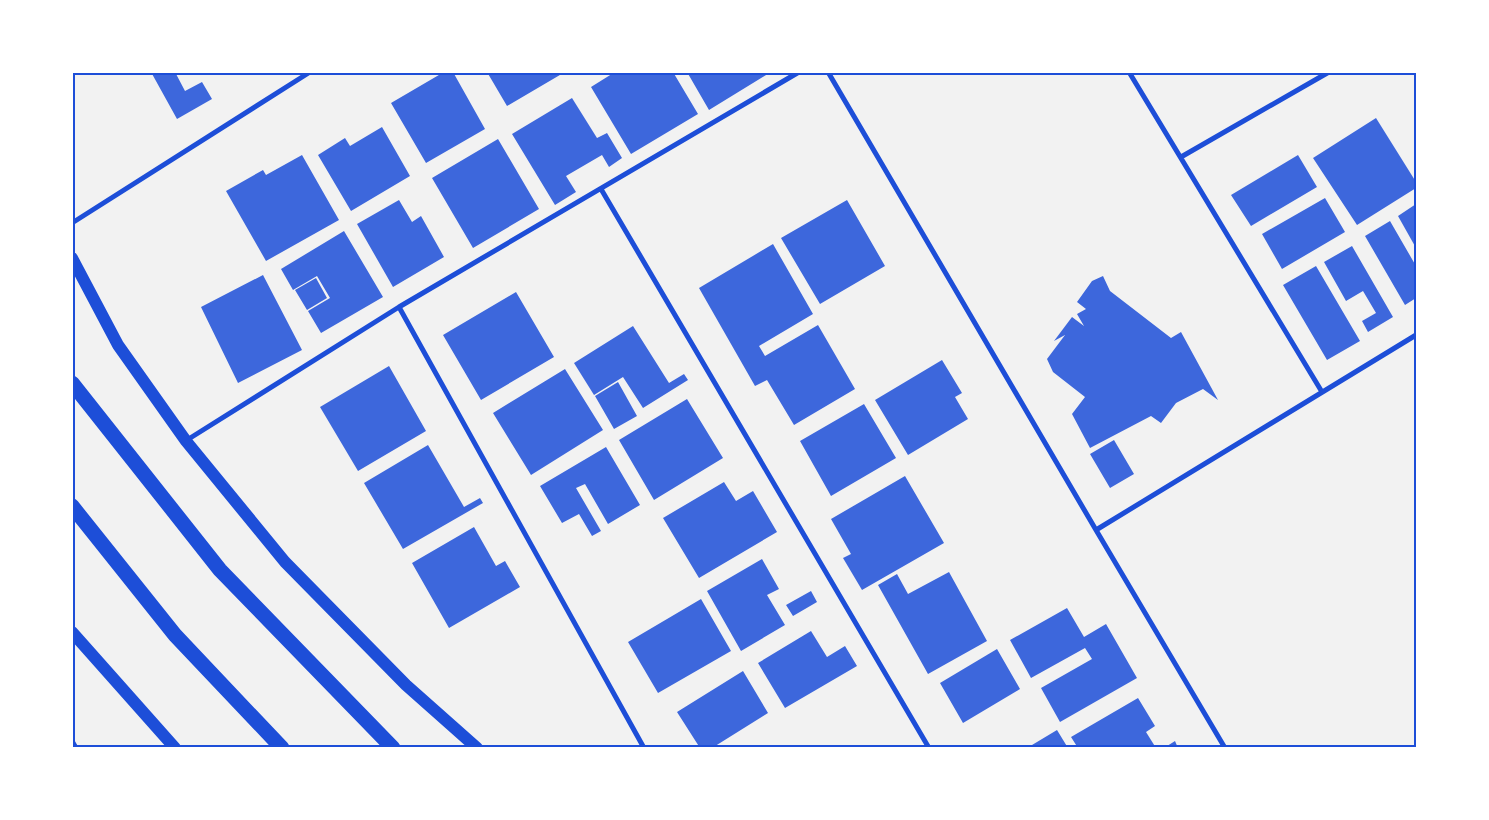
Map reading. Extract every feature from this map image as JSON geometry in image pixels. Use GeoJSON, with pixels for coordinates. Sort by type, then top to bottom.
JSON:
{"type":"FeatureCollection","features":[{"type":"Feature","properties":{"kind":"highway"},"geometry":{"type":"LineString","coordinates":[[72,383],[220,570],[393,748]]}},
{"type":"Feature","properties":{"kind":"highway"},"geometry":{"type":"LineString","coordinates":[[72,506],[176,635],[282,748]]}},
{"type":"Feature","properties":{"kind":"main road"},"geometry":{"type":"LineString","coordinates":[[72,258],[118,345],[186,441],[284,562],[406,685],[477,748]]}},
{"type":"Feature","properties":{"kind":"main road"},"geometry":{"type":"LineString","coordinates":[[72,632],[175,748]]}},
{"type":"Feature","properties":{"kind":"street"},"geometry":{"type":"LineString","coordinates":[[72,223],[310,72]]}},
{"type":"Feature","properties":{"kind":"street"},"geometry":{"type":"LineString","coordinates":[[186,441],[399,307],[799,72]]}},
{"type":"Feature","properties":{"kind":"street"},"geometry":{"type":"LineString","coordinates":[[828,72],[1225,748]]}},
{"type":"Feature","properties":{"kind":"street"},"geometry":{"type":"LineString","coordinates":[[1130,72],[1322,392]]}},
{"type":"Feature","properties":{"kind":"street"},"geometry":{"type":"LineString","coordinates":[[1180,157],[1329,72]]}},
{"type":"Feature","properties":{"kind":"street"},"geometry":{"type":"LineString","coordinates":[[601,188],[929,748]]}},
{"type":"Feature","properties":{"kind":"street"},"geometry":{"type":"LineString","coordinates":[[399,307],[644,748]]}},
{"type":"Feature","properties":{"kind":"street"},"geometry":{"type":"LineString","coordinates":[[1096,530],[1416,335]]}},
{"type":"Feature","properties":{"kind":"street"},"geometry":{"type":"LineString","coordinates":[[72,741],[76,748]]}},
{"type":"Feature","properties":{"kind":"building"},"geometry":{"type":"Polygon","coordinates":[[[151,72],[175,72],[185,91],[202,82],[212,99],[177,119],[151,72]]]}},
{"type":"Feature","properties":{"kind":"building"},"geometry":{"type":"Polygon","coordinates":[[[444,72],[453,72],[485,129],[426,163],[391,103],[444,72]]]}},
{"type":"Feature","properties":{"kind":"building"},"geometry":{"type":"Polygon","coordinates":[[[487,72],[565,72],[507,106],[487,72]]]}},
{"type":"Feature","properties":{"kind":"building"},"geometry":{"type":"Polygon","coordinates":[[[615,72],[673,72],[698,114],[631,154],[591,87],[615,72]]]}},
{"type":"Feature","properties":{"kind":"building"},"geometry":{"type":"Polygon","coordinates":[[[687,72],[771,72],[709,110],[687,72]]]}},
{"type":"Feature","properties":{"kind":"building"},"geometry":{"type":"Polygon","coordinates":[[[572,98],[597,138],[607,133],[622,158],[609,167],[602,155],[566,176],[576,192],[555,205],[512,134],[572,98]]]}},
{"type":"Feature","properties":{"kind":"building"},"geometry":{"type":"Polygon","coordinates":[[[1376,118],[1416,182],[1416,188],[1357,225],[1313,158],[1376,118]]]}},
{"type":"Feature","properties":{"kind":"building"},"geometry":{"type":"Polygon","coordinates":[[[382,127],[410,176],[351,211],[318,155],[345,138],[350,146],[382,127]]]}},
{"type":"Feature","properties":{"kind":"building"},"geometry":{"type":"Polygon","coordinates":[[[498,139],[539,209],[473,248],[432,178],[498,139]]]}},
{"type":"Feature","properties":{"kind":"building"},"geometry":{"type":"Polygon","coordinates":[[[302,155],[339,220],[266,261],[226,191],[263,170],[266,175],[302,155]]]}},
{"type":"Feature","properties":{"kind":"building"},"geometry":{"type":"Polygon","coordinates":[[[1298,155],[1317,187],[1251,226],[1231,195],[1298,155]]]}},
{"type":"Feature","properties":{"kind":"building"},"geometry":{"type":"Polygon","coordinates":[[[1325,198],[1345,232],[1282,269],[1262,234],[1325,198]]]}},
{"type":"Feature","properties":{"kind":"building"},"geometry":{"type":"Polygon","coordinates":[[[399,200],[412,222],[421,216],[444,257],[393,287],[357,224],[399,200]]]}},
{"type":"Feature","properties":{"kind":"building"},"geometry":{"type":"Polygon","coordinates":[[[847,200],[885,266],[820,304],[781,238],[847,200]]]}},
{"type":"Feature","properties":{"kind":"building"},"geometry":{"type":"Polygon","coordinates":[[[1416,204],[1416,248],[1398,216],[1416,204]]]}},
{"type":"Feature","properties":{"kind":"building"},"geometry":{"type":"Polygon","coordinates":[[[1390,221],[1416,266],[1416,298],[1405,305],[1365,236],[1390,221]]]}},
{"type":"Feature","properties":{"kind":"building"},"geometry":{"type":"Polygon","coordinates":[[[344,231],[383,297],[321,333],[308,311],[330,298],[317,276],[293,290],[281,269],[344,231]]]}},
{"type":"Feature","properties":{"kind":"building"},"geometry":{"type":"Polygon","coordinates":[[[773,244],[813,314],[759,346],[765,356],[818,325],[855,389],[794,425],[767,380],[755,386],[699,288],[773,244]]]}},
{"type":"Feature","properties":{"kind":"building"},"geometry":{"type":"Polygon","coordinates":[[[1352,246],[1393,317],[1368,332],[1362,321],[1376,313],[1363,291],[1346,301],[1324,262],[1352,246]]]}},
{"type":"Feature","properties":{"kind":"building"},"geometry":{"type":"Polygon","coordinates":[[[1316,266],[1360,341],[1327,360],[1283,285],[1316,266]]]}},
{"type":"Feature","properties":{"kind":"building"},"geometry":{"type":"Polygon","coordinates":[[[263,275],[302,350],[238,383],[201,307],[263,275]]]}},
{"type":"Feature","properties":{"kind":"building"},"geometry":{"type":"Polygon","coordinates":[[[1103,276],[1110,291],[1171,338],[1181,332],[1218,400],[1203,389],[1176,403],[1161,423],[1151,416],[1090,448],[1072,414],[1085,397],[1053,372],[1047,359],[1065,335],[1054,341],[1072,317],[1084,326],[1077,314],[1086,309],[1077,302],[1092,281],[1103,276]]]}},
{"type":"Feature","properties":{"kind":"building"},"geometry":{"type":"Polygon","coordinates":[[[316,278],[327,298],[307,310],[295,290],[316,278]]]}},
{"type":"Feature","properties":{"kind":"building"},"geometry":{"type":"Polygon","coordinates":[[[516,292],[554,357],[481,400],[443,335],[516,292]]]}},
{"type":"Feature","properties":{"kind":"building"},"geometry":{"type":"Polygon","coordinates":[[[633,326],[669,383],[684,374],[688,380],[643,408],[623,377],[594,395],[574,363],[633,326]]]}},
{"type":"Feature","properties":{"kind":"building"},"geometry":{"type":"Polygon","coordinates":[[[942,360],[962,393],[955,397],[968,419],[908,455],[875,400],[942,360]]]}},
{"type":"Feature","properties":{"kind":"building"},"geometry":{"type":"Polygon","coordinates":[[[389,366],[426,431],[358,471],[320,407],[389,366]]]}},
{"type":"Feature","properties":{"kind":"building"},"geometry":{"type":"Polygon","coordinates":[[[565,369],[603,430],[531,475],[493,413],[565,369]]]}},
{"type":"Feature","properties":{"kind":"building"},"geometry":{"type":"Polygon","coordinates":[[[618,382],[637,416],[614,429],[595,396],[618,382]]]}},
{"type":"Feature","properties":{"kind":"building"},"geometry":{"type":"Polygon","coordinates":[[[687,399],[723,458],[654,500],[619,440],[687,399]]]}},
{"type":"Feature","properties":{"kind":"building"},"geometry":{"type":"Polygon","coordinates":[[[864,404],[896,458],[831,496],[800,441],[864,404]]]}},
{"type":"Feature","properties":{"kind":"building"},"geometry":{"type":"Polygon","coordinates":[[[1114,440],[1134,474],[1110,488],[1090,454],[1114,440]]]}},
{"type":"Feature","properties":{"kind":"building"},"geometry":{"type":"Polygon","coordinates":[[[428,445],[464,507],[480,498],[483,503],[403,549],[364,483],[428,445]]]}},
{"type":"Feature","properties":{"kind":"building"},"geometry":{"type":"Polygon","coordinates":[[[606,447],[640,505],[608,524],[585,484],[576,488],[601,531],[592,536],[579,514],[562,523],[540,486],[606,447]]]}},
{"type":"Feature","properties":{"kind":"building"},"geometry":{"type":"Polygon","coordinates":[[[905,476],[944,543],[862,590],[843,558],[851,554],[831,519],[905,476]]]}},
{"type":"Feature","properties":{"kind":"building"},"geometry":{"type":"Polygon","coordinates":[[[724,482],[736,501],[753,491],[777,532],[699,578],[663,518],[724,482]]]}},
{"type":"Feature","properties":{"kind":"building"},"geometry":{"type":"Polygon","coordinates":[[[474,527],[496,566],[505,561],[520,587],[449,628],[412,563],[474,527]]]}},
{"type":"Feature","properties":{"kind":"building"},"geometry":{"type":"Polygon","coordinates":[[[762,559],[779,589],[767,595],[785,625],[741,651],[707,591],[762,559]]]}},
{"type":"Feature","properties":{"kind":"building"},"geometry":{"type":"Polygon","coordinates":[[[949,572],[987,641],[928,674],[878,585],[897,574],[908,594],[949,572]]]}},
{"type":"Feature","properties":{"kind":"building"},"geometry":{"type":"Polygon","coordinates":[[[811,591],[817,602],[793,616],[786,605],[811,591]]]}},
{"type":"Feature","properties":{"kind":"building"},"geometry":{"type":"Polygon","coordinates":[[[701,599],[731,651],[658,693],[628,642],[701,599]]]}},
{"type":"Feature","properties":{"kind":"building"},"geometry":{"type":"Polygon","coordinates":[[[1067,608],[1084,637],[1106,624],[1137,678],[1060,722],[1041,688],[1092,659],[1085,648],[1031,678],[1010,640],[1067,608]]]}},
{"type":"Feature","properties":{"kind":"building"},"geometry":{"type":"Polygon","coordinates":[[[811,631],[827,657],[845,646],[857,666],[785,708],[758,663],[811,631]]]}},
{"type":"Feature","properties":{"kind":"building"},"geometry":{"type":"Polygon","coordinates":[[[997,649],[1020,689],[963,723],[940,683],[997,649]]]}},
{"type":"Feature","properties":{"kind":"building"},"geometry":{"type":"Polygon","coordinates":[[[743,671],[768,713],[712,748],[700,748],[677,712],[743,671]]]}},
{"type":"Feature","properties":{"kind":"building"},"geometry":{"type":"Polygon","coordinates":[[[1138,698],[1155,726],[1146,732],[1156,748],[1078,748],[1071,737],[1138,698]]]}},
{"type":"Feature","properties":{"kind":"building"},"geometry":{"type":"Polygon","coordinates":[[[1057,730],[1068,748],[1027,748],[1057,730]]]}},
{"type":"Feature","properties":{"kind":"building"},"geometry":{"type":"Polygon","coordinates":[[[1175,741],[1178,748],[1164,748],[1175,741]]]}}]}
